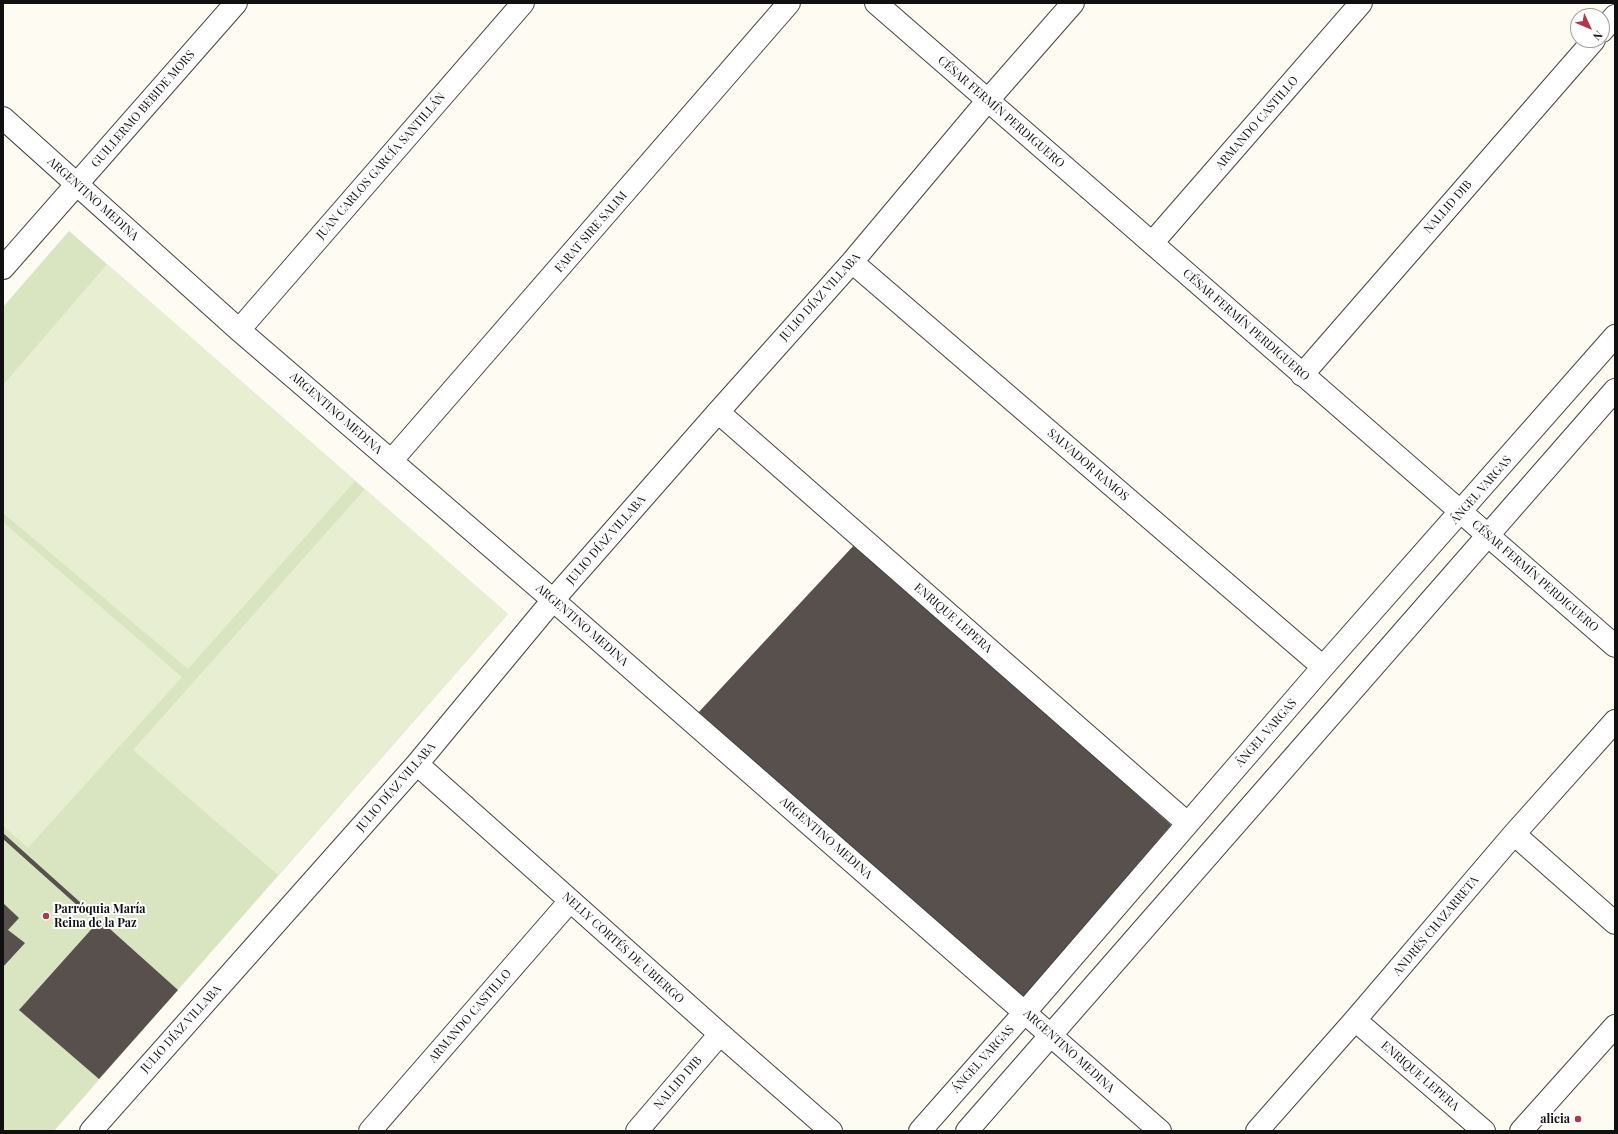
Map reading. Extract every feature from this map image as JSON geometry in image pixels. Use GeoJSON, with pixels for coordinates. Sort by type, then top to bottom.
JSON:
{"type":"FeatureCollection","features":[{"type":"Feature","properties":{"kind":"street","name":"GUILLERMO BEBIDE MORS"},"geometry":{"type":"LineString","coordinates":[[3,268],[236,3]]}},
{"type":"Feature","properties":{"kind":"street","name":"JUAN CARLOS GARCÍA SANTILLÁN"},"geometry":{"type":"LineString","coordinates":[[239,330],[523,3]]}},
{"type":"Feature","properties":{"kind":"street","name":"FARAT SIRE SALIM"},"geometry":{"type":"LineString","coordinates":[[392,460],[789,3]]}},
{"type":"Feature","properties":{"kind":"street","name":"CÉSAR FERMÍN PERDIGUERO"},"geometry":{"type":"LineString","coordinates":[[876,3],[1153,242],[1302,375],[1488,534],[1615,646]]}},
{"type":"Feature","properties":{"kind":"street","name":"JULIO DÍAZ VILLABA"},"geometry":{"type":"LineString","coordinates":[[91,1131],[417,764],[553,600],[852,262],[988,100],[1073,3]]}},
{"type":"Feature","properties":{"kind":"street","name":"ARMANDO CASTILLO"},"geometry":{"type":"LineString","coordinates":[[1153,242],[1361,3]]}},
{"type":"Feature","properties":{"kind":"street","name":"NALLID DIB"},"geometry":{"type":"LineString","coordinates":[[1302,375],[1587,48]]}},
{"type":"Feature","properties":{"kind":"street","name":"ARGENTINO MEDINA"},"geometry":{"type":"LineString","coordinates":[[3,118],[239,330],[553,600],[1160,1131]]}},
{"type":"Feature","properties":{"kind":"street","name":"SALVADOR RAMOS"},"geometry":{"type":"LineString","coordinates":[[852,262],[1323,668]]}},
{"type":"Feature","properties":{"kind":"street","name":"ÁNGEL VARGAS"},"geometry":{"type":"LineString","coordinates":[[920,1131],[1025,1012],[1187,823],[1615,336]]}},
{"type":"Feature","properties":{"kind":"street"},"geometry":{"type":"LineString","coordinates":[[968,1131],[1615,390]]}},
{"type":"Feature","properties":{"kind":"street","name":"ENRIQUE LEPERA"},"geometry":{"type":"LineString","coordinates":[[718,412],[1187,823]]}},
{"type":"Feature","properties":{"kind":"street","name":"ANDRÉS CHAZARRETA"},"geometry":{"type":"LineString","coordinates":[[1257,1131],[1355,1020],[1514,834],[1615,722]]}},
{"type":"Feature","properties":{"kind":"street","name":"NELLY CORTÉS DE UBIERGO"},"geometry":{"type":"LineString","coordinates":[[417,764],[831,1131]]}},
{"type":"Feature","properties":{"kind":"street"},"geometry":{"type":"LineString","coordinates":[[1514,834],[1615,923]]}},
{"type":"Feature","properties":{"kind":"street","name":"ARMANDO CASTILLO"},"geometry":{"type":"LineString","coordinates":[[370,1131],[570,901]]}},
{"type":"Feature","properties":{"kind":"street","name":"ENRIQUE LEPERA"},"geometry":{"type":"LineString","coordinates":[[1355,1020],[1484,1131]]}},
{"type":"Feature","properties":{"kind":"street"},"geometry":{"type":"LineString","coordinates":[[1521,1131],[1615,1026]]}},
{"type":"Feature","properties":{"kind":"street","name":"NALLID DIB"},"geometry":{"type":"LineString","coordinates":[[637,1131],[720,1034]]}},
{"type":"Feature","properties":{"kind":"green space"},"geometry":{"type":"Polygon","coordinates":[[[69,231],[508,614],[54,1131],[3,1131],[3,307],[69,231]]]}},
{"type":"Feature","properties":{"kind":"green space"},"geometry":{"type":"Polygon","coordinates":[[[107,264],[355,481],[188,669],[3,513],[3,385],[107,264]]]}},
{"type":"Feature","properties":{"kind":"green space"},"geometry":{"type":"Polygon","coordinates":[[[365,489],[508,614],[278,875],[133,750],[365,489]]]}},
{"type":"Feature","properties":{"kind":"green space"},"geometry":{"type":"Polygon","coordinates":[[[3,522],[182,677],[28,848],[3,826],[3,522]]]}},
{"type":"Feature","properties":{"kind":"building"},"geometry":{"type":"Polygon","coordinates":[[[856,543],[1171,825],[1023,998],[697,714],[856,543]]]}},
{"type":"Feature","properties":{"kind":"building"},"geometry":{"type":"Polygon","coordinates":[[[3,833],[178,990],[99,1079],[19,1010],[97,923],[3,839],[3,833]]]}},
{"type":"Feature","properties":{"kind":"building"},"geometry":{"type":"Polygon","coordinates":[[[3,903],[19,918],[8,930],[25,943],[3,967],[3,903]]]}},
{"type":"Feature","properties":{"kind":"place","name":"Parróquia María Reina de la Paz"},"geometry":{"type":"Point","coordinates":[46,916]}},
{"type":"Feature","properties":{"kind":"place","name":"alicia"},"geometry":{"type":"Point","coordinates":[1578,1119]}}]}
